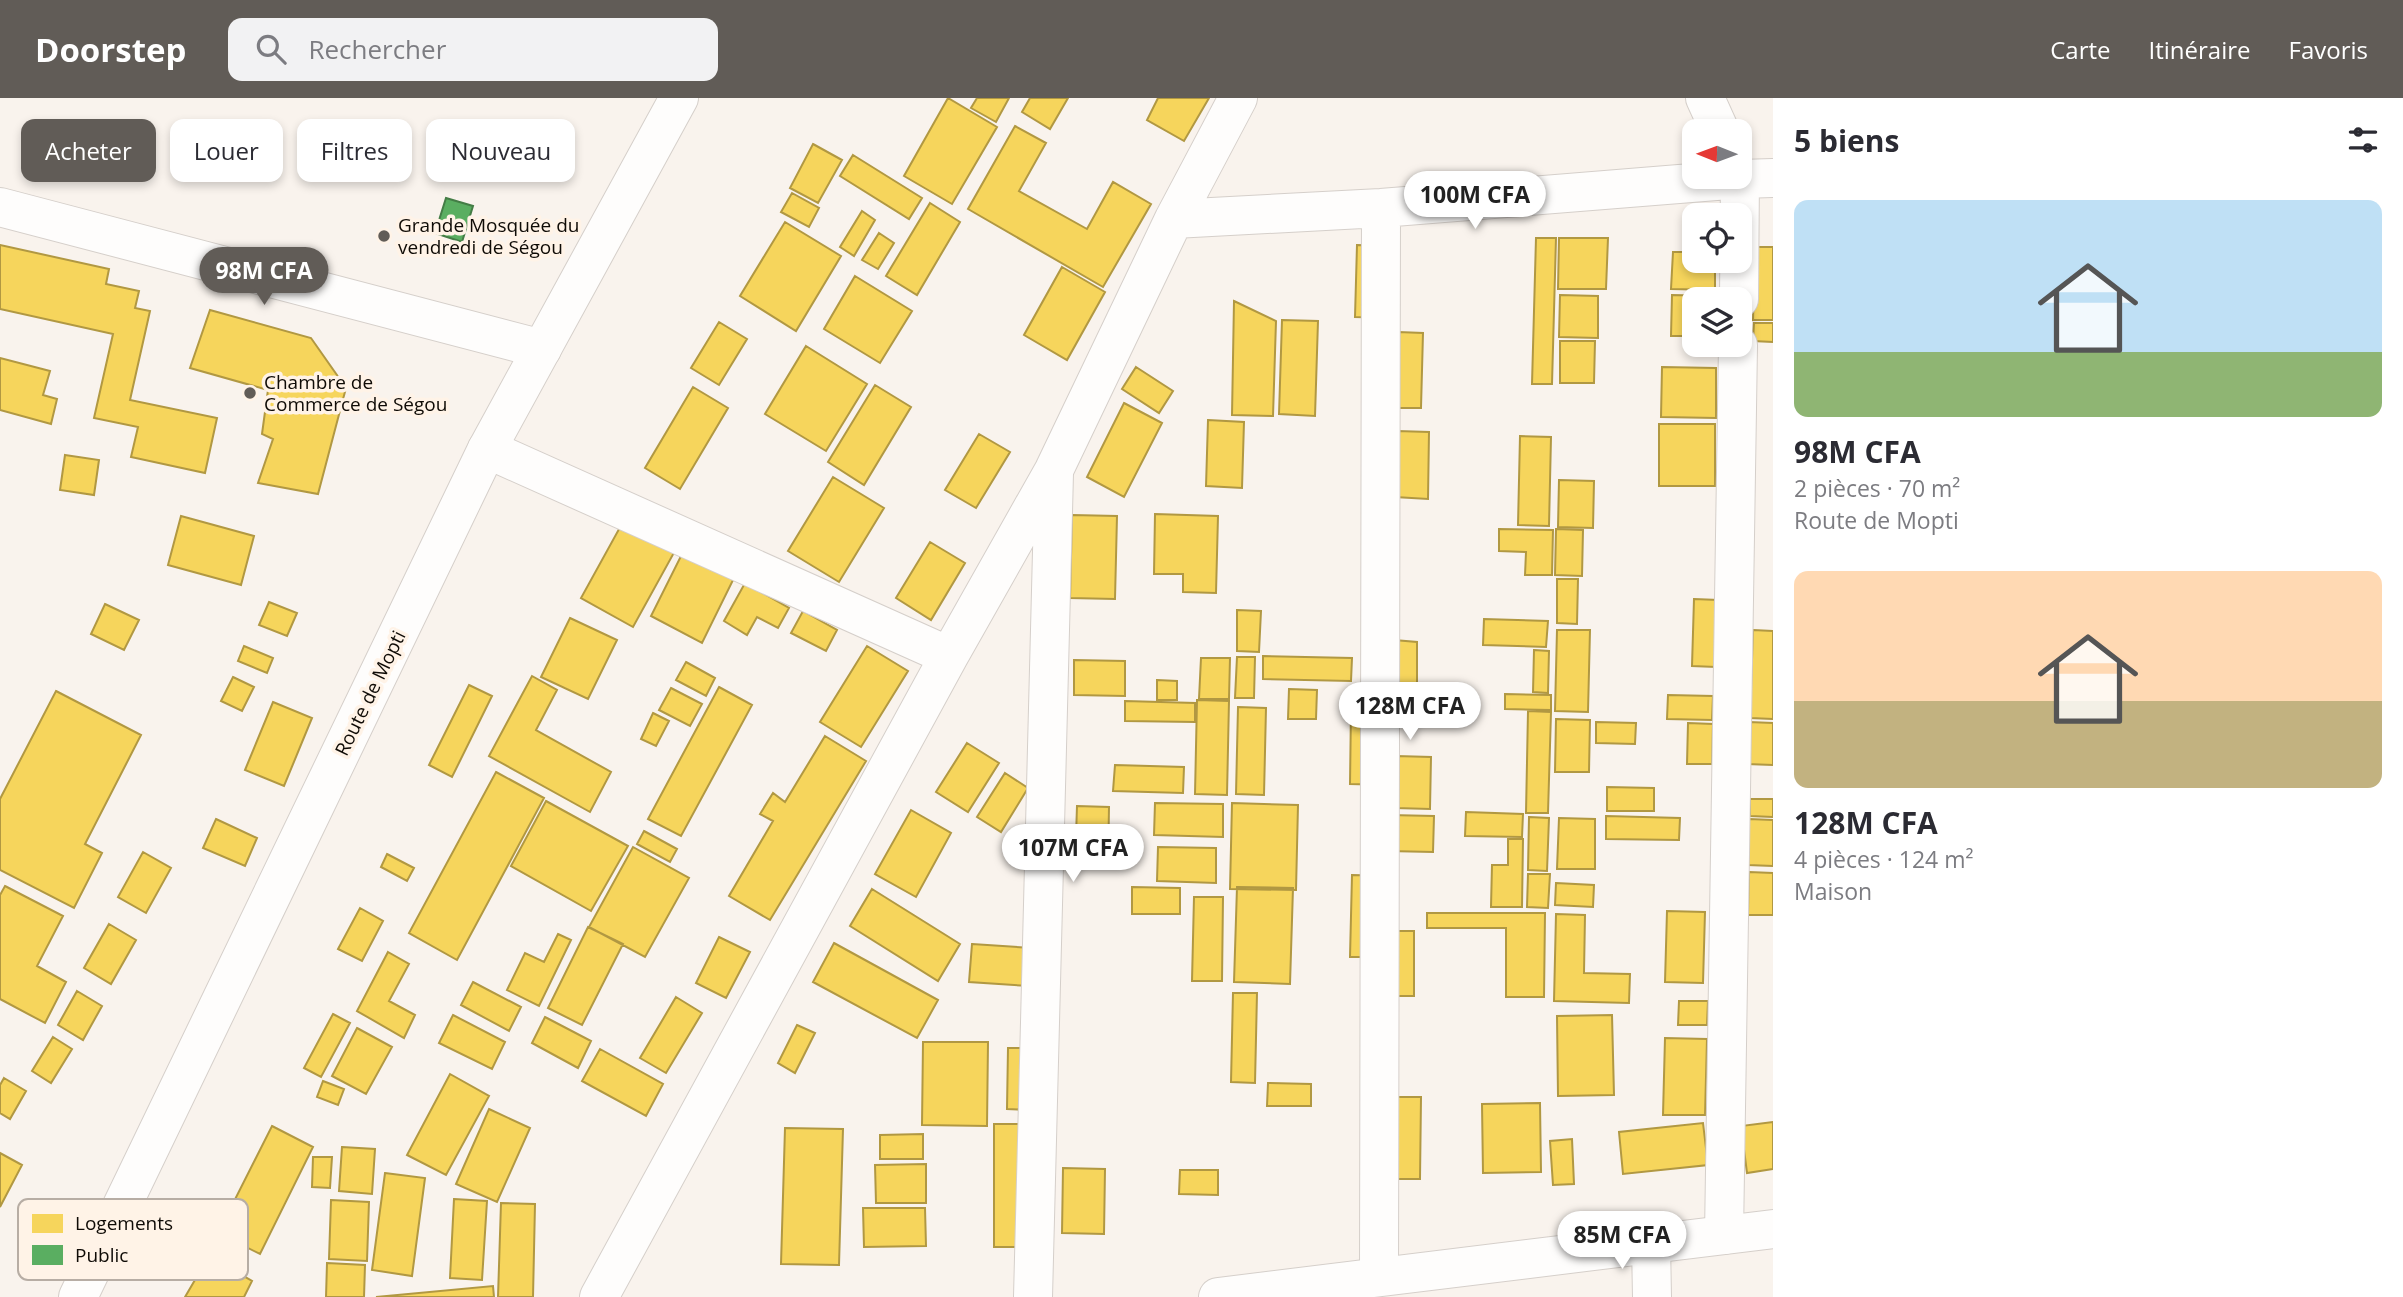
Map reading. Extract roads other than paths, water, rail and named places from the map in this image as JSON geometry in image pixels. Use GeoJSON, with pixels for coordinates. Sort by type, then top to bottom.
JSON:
{"type":"FeatureCollection","features":[{"type":"Feature","properties":{"kind":"main road","name":"Route de Mopti"},"geometry":{"type":"LineString","coordinates":[[125,1199],[487,449],[679,98]]}},
{"type":"Feature","properties":{"kind":"main road"},"geometry":{"type":"LineString","coordinates":[[598,1297],[948,656],[1054,470],[1174,219],[1238,98]]}},
{"type":"Feature","properties":{"kind":"main road"},"geometry":{"type":"LineString","coordinates":[[1705,98],[1715,119]]}},
{"type":"Feature","properties":{"kind":"main road"},"geometry":{"type":"LineString","coordinates":[[1174,219],[1381,208],[1682,184]]}},
{"type":"Feature","properties":{"kind":"main road"},"geometry":{"type":"LineString","coordinates":[[1740,287],[1750,189]]}},
{"type":"Feature","properties":{"kind":"main road"},"geometry":{"type":"LineString","coordinates":[[0,207],[542,349]]}},
{"type":"Feature","properties":{"kind":"main road"},"geometry":{"type":"LineString","coordinates":[[1379,1276],[1381,208]]}},
{"type":"Feature","properties":{"kind":"main road"},"geometry":{"type":"LineString","coordinates":[[1724,1235],[1738,357]]}},
{"type":"Feature","properties":{"kind":"main road"},"geometry":{"type":"LineString","coordinates":[[487,449],[948,656]]}},
{"type":"Feature","properties":{"kind":"main road"},"geometry":{"type":"LineString","coordinates":[[1033,1297],[1054,470]]}},
{"type":"Feature","properties":{"kind":"main road"},"geometry":{"type":"LineString","coordinates":[[1218,1297],[1306,1292],[1379,1276],[1773,1229]]}},
{"type":"Feature","properties":{"kind":"main road"},"geometry":{"type":"LineString","coordinates":[[1651,1244],[1652,1297]]}},
{"type":"Feature","properties":{"kind":"main road","name":"Route de Mopti"},"geometry":{"type":"LineString","coordinates":[[78,1297],[86,1280]]}},
{"type":"Feature","properties":{"kind":"place","name":"Grande Mosquée du vendredi de Ségou"},"geometry":{"type":"Point","coordinates":[384,236]}},
{"type":"Feature","properties":{"kind":"place","name":"Chambre de Commerce de Ségou"},"geometry":{"type":"Point","coordinates":[250,393]}}]}
